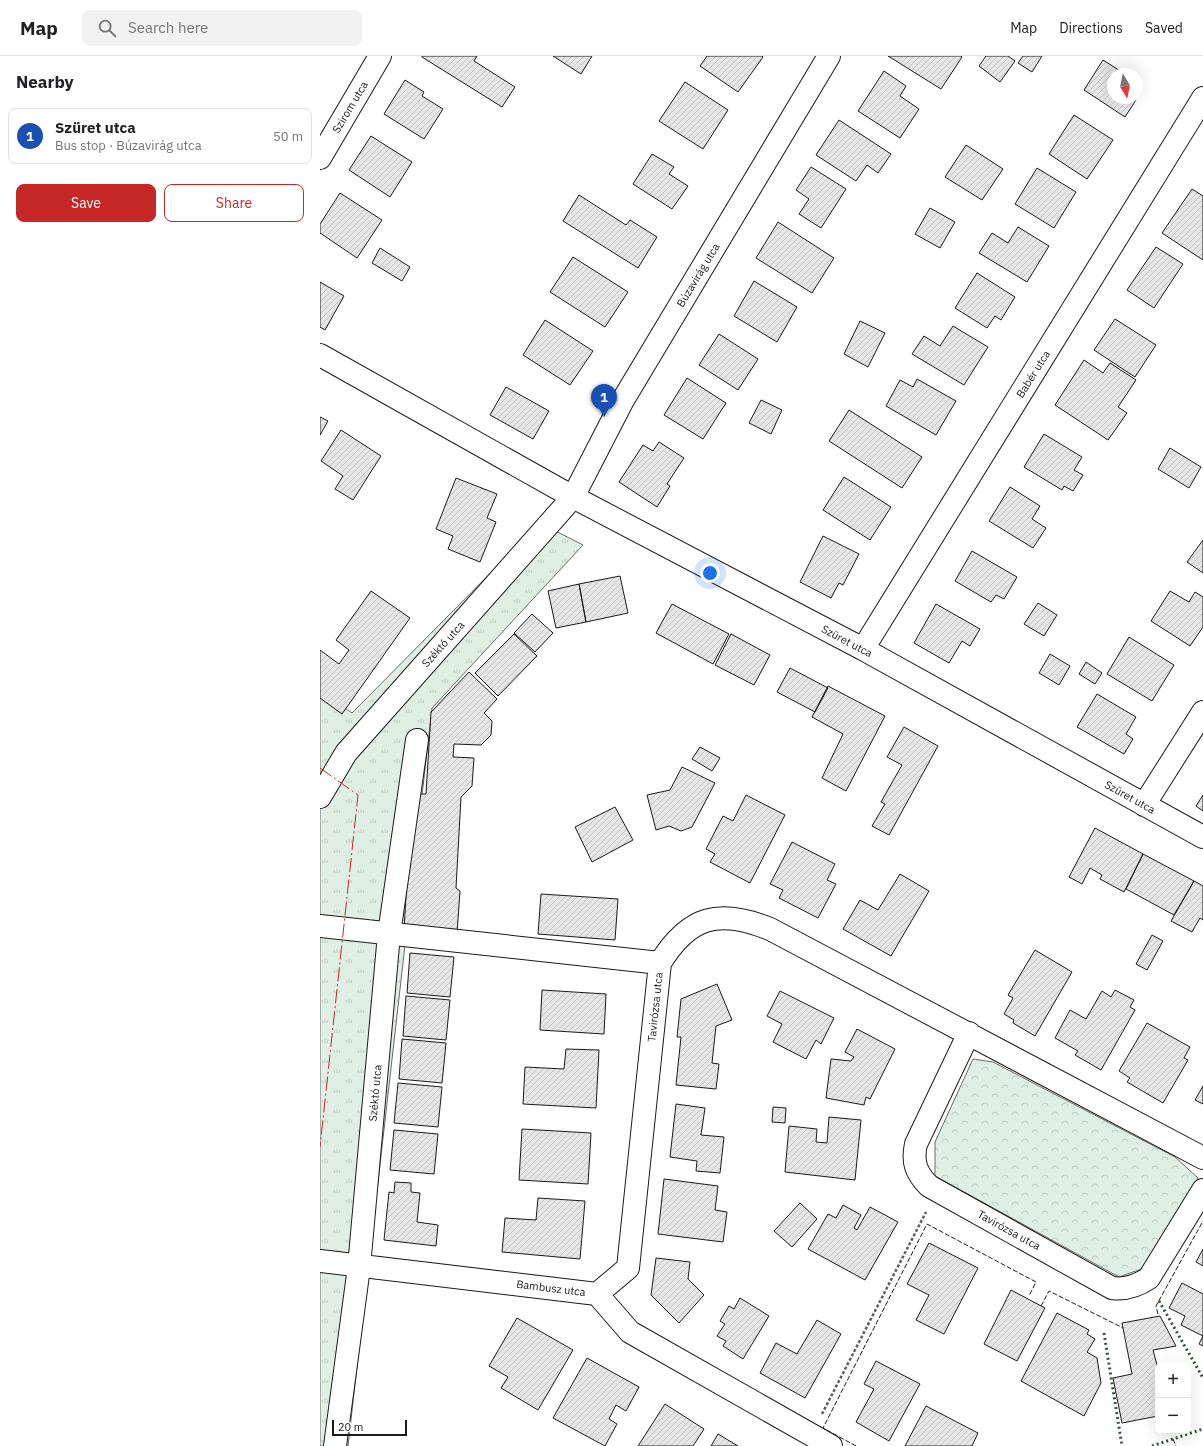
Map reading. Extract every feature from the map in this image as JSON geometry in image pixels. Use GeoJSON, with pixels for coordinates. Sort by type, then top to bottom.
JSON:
{"type":"FeatureCollection","features":[{"type":"Feature","properties":{"kind":"street","name":"Szirom utca"},"geometry":{"type":"LineString","coordinates":[[320,158],[380,56]]}},
{"type":"Feature","properties":{"kind":"street","name":"Búzavirág utca"},"geometry":{"type":"LineString","coordinates":[[573,497],[623,400],[829,56]]}},
{"type":"Feature","properties":{"kind":"street","name":"Babér utca"},"geometry":{"type":"LineString","coordinates":[[863,649],[1203,98]]}},
{"type":"Feature","properties":{"kind":"street","name":"Szüret utca"},"geometry":{"type":"LineString","coordinates":[[320,355],[573,497],[863,649],[1203,837]]}},
{"type":"Feature","properties":{"kind":"street","name":"Széktó utca"},"geometry":{"type":"LineString","coordinates":[[320,797],[346,753],[573,497]]}},
{"type":"Feature","properties":{"kind":"street"},"geometry":{"type":"LineString","coordinates":[[1144,805],[1203,712]]}},
{"type":"Feature","properties":{"kind":"street","name":"Széktó utca"},"geometry":{"type":"LineString","coordinates":[[335,1446],[359,1267],[389,934],[417,740]]}},
{"type":"Feature","properties":{"kind":"street","name":"Tavirózsa utca"},"geometry":{"type":"LineString","coordinates":[[597,1294],[628,1268],[660,963],[678,937],[694,926],[705,921],[719,918],[737,918],[770,929],[1203,1158]]}},
{"type":"Feature","properties":{"kind":"street"},"geometry":{"type":"LineString","coordinates":[[320,926],[660,963]]}},
{"type":"Feature","properties":{"kind":"street","name":"Tavirózsa utca"},"geometry":{"type":"LineString","coordinates":[[969,1033],[916,1144],[914,1162],[916,1170],[920,1178],[937,1190],[1112,1288],[1120,1289],[1139,1284],[1149,1278],[1203,1190]]}},
{"type":"Feature","properties":{"kind":"street","name":"Bambusz utca"},"geometry":{"type":"LineString","coordinates":[[320,1261],[359,1267],[597,1294],[630,1332],[831,1446]]}},
{"type":"Feature","properties":{"kind":"path"},"geometry":{"type":"LineString","coordinates":[[811,1435],[937,1190]]}},
{"type":"Feature","properties":{"kind":"green space"},"geometry":{"type":"Polygon","coordinates":[[[540,523],[583,545],[432,708],[348,1446],[320,1446],[320,691],[352,713],[540,523]]]}},
{"type":"Feature","properties":{"kind":"green space"},"geometry":{"type":"Polygon","coordinates":[[[973,1059],[993,1062],[1175,1157],[1198,1178],[1147,1267],[1119,1277],[935,1176],[935,1142],[973,1059]]]}},
{"type":"Feature","properties":{"kind":"building"},"geometry":{"type":"Polygon","coordinates":[[[422,56],[477,56],[474,61],[515,87],[502,107],[422,56]]]}},
{"type":"Feature","properties":{"kind":"building"},"geometry":{"type":"Polygon","coordinates":[[[553,56],[592,56],[581,74],[553,56]]]}},
{"type":"Feature","properties":{"kind":"building"},"geometry":{"type":"Polygon","coordinates":[[[707,56],[763,57],[738,92],[700,66],[707,56]]]}},
{"type":"Feature","properties":{"kind":"building"},"geometry":{"type":"Polygon","coordinates":[[[888,56],[961,56],[962,57],[941,89],[888,56]]]}},
{"type":"Feature","properties":{"kind":"building"},"geometry":{"type":"Polygon","coordinates":[[[986,56],[1008,56],[1015,61],[1000,82],[979,66],[986,56]]]}},
{"type":"Feature","properties":{"kind":"building"},"geometry":{"type":"Polygon","coordinates":[[[1023,56],[1042,56],[1032,72],[1018,63],[1023,56]]]}},
{"type":"Feature","properties":{"kind":"building"},"geometry":{"type":"Polygon","coordinates":[[[1103,60],[1116,68],[1107,68],[1107,104],[1133,104],[1125,117],[1084,90],[1103,60]]]}},
{"type":"Feature","properties":{"kind":"building"},"geometry":{"type":"Polygon","coordinates":[[[884,71],[906,86],[900,96],[919,109],[900,138],[858,111],[884,71]]]}},
{"type":"Feature","properties":{"kind":"building"},"geometry":{"type":"Polygon","coordinates":[[[405,80],[424,92],[422,96],[443,109],[424,139],[384,114],[405,80]]]}},
{"type":"Feature","properties":{"kind":"building"},"geometry":{"type":"Polygon","coordinates":[[[685,82],[728,110],[703,149],[659,121],[685,82]]]}},
{"type":"Feature","properties":{"kind":"building"},"geometry":{"type":"Polygon","coordinates":[[[1074,115],[1113,140],[1087,179],[1049,154],[1074,115]]]}},
{"type":"Feature","properties":{"kind":"building"},"geometry":{"type":"Polygon","coordinates":[[[839,120],[891,154],[878,173],[867,165],[856,181],[816,155],[839,120]]]}},
{"type":"Feature","properties":{"kind":"building"},"geometry":{"type":"Polygon","coordinates":[[[371,136],[412,162],[390,197],[349,170],[371,136]]]}},
{"type":"Feature","properties":{"kind":"building"},"geometry":{"type":"Polygon","coordinates":[[[966,145],[1003,169],[982,200],[945,177],[966,145]]]}},
{"type":"Feature","properties":{"kind":"building"},"geometry":{"type":"Polygon","coordinates":[[[652,154],[674,167],[669,174],[688,186],[672,209],[633,184],[652,154]]]}},
{"type":"Feature","properties":{"kind":"building"},"geometry":{"type":"Polygon","coordinates":[[[811,167],[846,189],[821,228],[799,214],[809,199],[796,190],[811,167]]]}},
{"type":"Feature","properties":{"kind":"building"},"geometry":{"type":"Polygon","coordinates":[[[1037,168],[1076,192],[1054,228],[1015,204],[1037,168]]]}},
{"type":"Feature","properties":{"kind":"building"},"geometry":{"type":"Polygon","coordinates":[[[1192,189],[1203,196],[1203,260],[1162,233],[1192,189]]]}},
{"type":"Feature","properties":{"kind":"building"},"geometry":{"type":"Polygon","coordinates":[[[340,193],[382,220],[357,258],[320,233],[320,224],[340,193]]]}},
{"type":"Feature","properties":{"kind":"building"},"geometry":{"type":"Polygon","coordinates":[[[579,195],[626,225],[630,220],[657,237],[638,268],[563,221],[579,195]]]}},
{"type":"Feature","properties":{"kind":"building"},"geometry":{"type":"Polygon","coordinates":[[[930,208],[955,222],[940,248],[915,234],[930,208]]]}},
{"type":"Feature","properties":{"kind":"building"},"geometry":{"type":"Polygon","coordinates":[[[778,222],[834,258],[812,293],[756,258],[778,222]]]}},
{"type":"Feature","properties":{"kind":"building"},"geometry":{"type":"Polygon","coordinates":[[[1018,227],[1049,246],[1027,282],[979,253],[992,233],[1008,243],[1018,227]]]}},
{"type":"Feature","properties":{"kind":"building"},"geometry":{"type":"Polygon","coordinates":[[[1156,247],[1183,264],[1154,308],[1127,290],[1156,247]]]}},
{"type":"Feature","properties":{"kind":"building"},"geometry":{"type":"Polygon","coordinates":[[[380,248],[410,267],[402,281],[372,263],[380,248]]]}},
{"type":"Feature","properties":{"kind":"building"},"geometry":{"type":"Polygon","coordinates":[[[573,257],[628,292],[605,327],[550,292],[573,257]]]}},
{"type":"Feature","properties":{"kind":"building"},"geometry":{"type":"Polygon","coordinates":[[[977,273],[1015,297],[1001,320],[995,316],[987,328],[955,308],[977,273]]]}},
{"type":"Feature","properties":{"kind":"building"},"geometry":{"type":"Polygon","coordinates":[[[754,281],[797,307],[777,342],[734,316],[754,281]]]}},
{"type":"Feature","properties":{"kind":"building"},"geometry":{"type":"Polygon","coordinates":[[[320,282],[344,296],[325,330],[320,327],[320,282]]]}},
{"type":"Feature","properties":{"kind":"building"},"geometry":{"type":"Polygon","coordinates":[[[1115,319],[1156,345],[1135,377],[1094,350],[1115,319]]]}},
{"type":"Feature","properties":{"kind":"building"},"geometry":{"type":"Polygon","coordinates":[[[545,320],[593,351],[570,385],[523,355],[545,320]]]}},
{"type":"Feature","properties":{"kind":"building"},"geometry":{"type":"Polygon","coordinates":[[[860,321],[885,333],[868,367],[844,354],[860,321]]]}},
{"type":"Feature","properties":{"kind":"building"},"geometry":{"type":"Polygon","coordinates":[[[953,326],[988,347],[964,385],[912,354],[924,336],[940,346],[953,326]]]}},
{"type":"Feature","properties":{"kind":"building"},"geometry":{"type":"Polygon","coordinates":[[[719,334],[758,359],[738,390],[699,365],[719,334]]]}},
{"type":"Feature","properties":{"kind":"building"},"geometry":{"type":"Polygon","coordinates":[[[1084,360],[1103,373],[1110,363],[1136,380],[1118,407],[1127,413],[1108,440],[1055,405],[1084,360]]]}},
{"type":"Feature","properties":{"kind":"building"},"geometry":{"type":"Polygon","coordinates":[[[687,378],[726,403],[703,439],[664,415],[687,378]]]}},
{"type":"Feature","properties":{"kind":"building"},"geometry":{"type":"Polygon","coordinates":[[[917,379],[956,401],[936,435],[886,406],[900,380],[913,387],[917,379]]]}},
{"type":"Feature","properties":{"kind":"building"},"geometry":{"type":"Polygon","coordinates":[[[506,387],[549,411],[533,439],[490,415],[506,387]]]}},
{"type":"Feature","properties":{"kind":"building"},"geometry":{"type":"Polygon","coordinates":[[[761,400],[782,410],[771,434],[749,423],[761,400]]]}},
{"type":"Feature","properties":{"kind":"building"},"geometry":{"type":"Polygon","coordinates":[[[849,410],[922,457],[902,488],[829,441],[849,410]]]}},
{"type":"Feature","properties":{"kind":"building"},"geometry":{"type":"Polygon","coordinates":[[[320,417],[328,421],[320,435],[320,417]]]}},
{"type":"Feature","properties":{"kind":"building"},"geometry":{"type":"Polygon","coordinates":[[[341,430],[381,456],[353,500],[335,489],[343,476],[321,461],[341,430]]]}},
{"type":"Feature","properties":{"kind":"building"},"geometry":{"type":"Polygon","coordinates":[[[1044,434],[1082,457],[1074,470],[1083,475],[1073,491],[1064,486],[1062,490],[1024,467],[1044,434]]]}},
{"type":"Feature","properties":{"kind":"building"},"geometry":{"type":"Polygon","coordinates":[[[659,442],[684,458],[667,484],[670,486],[657,507],[619,482],[643,445],[653,451],[659,442]]]}},
{"type":"Feature","properties":{"kind":"building"},"geometry":{"type":"Polygon","coordinates":[[[1170,448],[1201,467],[1189,488],[1158,469],[1170,448]]]}},
{"type":"Feature","properties":{"kind":"building"},"geometry":{"type":"Polygon","coordinates":[[[844,477],[891,507],[870,540],[823,510],[844,477]]]}},
{"type":"Feature","properties":{"kind":"building"},"geometry":{"type":"Polygon","coordinates":[[[456,478],[497,494],[487,518],[496,522],[480,562],[448,549],[453,536],[436,529],[456,478]]]}},
{"type":"Feature","properties":{"kind":"building"},"geometry":{"type":"Polygon","coordinates":[[[1010,487],[1040,506],[1032,519],[1046,528],[1033,548],[989,521],[1010,487]]]}},
{"type":"Feature","properties":{"kind":"building"},"geometry":{"type":"Polygon","coordinates":[[[823,536],[859,554],[843,585],[839,583],[831,598],[800,582],[823,536]]]}},
{"type":"Feature","properties":{"kind":"building"},"geometry":{"type":"Polygon","coordinates":[[[1203,540],[1203,573],[1187,562],[1203,540]]]}},
{"type":"Feature","properties":{"kind":"building"},"geometry":{"type":"Polygon","coordinates":[[[972,551],[1017,577],[1004,599],[996,595],[991,602],[955,581],[972,551]]]}},
{"type":"Feature","properties":{"kind":"building"},"geometry":{"type":"Polygon","coordinates":[[[620,576],[628,613],[586,622],[579,584],[620,576]]]}},
{"type":"Feature","properties":{"kind":"building"},"geometry":{"type":"Polygon","coordinates":[[[579,584],[586,622],[556,628],[548,591],[579,584]]]}},
{"type":"Feature","properties":{"kind":"building"},"geometry":{"type":"Polygon","coordinates":[[[371,591],[410,618],[342,714],[320,698],[320,650],[339,664],[349,650],[336,640],[371,591]]]}},
{"type":"Feature","properties":{"kind":"building"},"geometry":{"type":"Polygon","coordinates":[[[1170,591],[1189,602],[1195,592],[1203,597],[1203,627],[1190,646],[1151,621],[1170,591]]]}},
{"type":"Feature","properties":{"kind":"building"},"geometry":{"type":"Polygon","coordinates":[[[1038,603],[1057,615],[1044,636],[1024,624],[1038,603]]]}},
{"type":"Feature","properties":{"kind":"building"},"geometry":{"type":"Polygon","coordinates":[[[672,604],[729,634],[713,664],[656,633],[672,604]]]}},
{"type":"Feature","properties":{"kind":"building"},"geometry":{"type":"Polygon","coordinates":[[[936,604],[980,629],[970,646],[962,641],[949,663],[914,643],[936,604]]]}},
{"type":"Feature","properties":{"kind":"building"},"geometry":{"type":"Polygon","coordinates":[[[532,614],[553,633],[535,652],[514,633],[532,614]]]}},
{"type":"Feature","properties":{"kind":"building"},"geometry":{"type":"Polygon","coordinates":[[[514,634],[537,656],[498,696],[475,673],[514,634]]]}},
{"type":"Feature","properties":{"kind":"building"},"geometry":{"type":"Polygon","coordinates":[[[731,634],[770,655],[754,685],[715,665],[731,634]]]}},
{"type":"Feature","properties":{"kind":"building"},"geometry":{"type":"Polygon","coordinates":[[[1129,637],[1174,665],[1152,701],[1107,674],[1129,637]]]}},
{"type":"Feature","properties":{"kind":"building"},"geometry":{"type":"Polygon","coordinates":[[[1050,654],[1070,666],[1059,685],[1039,673],[1050,654]]]}},
{"type":"Feature","properties":{"kind":"building"},"geometry":{"type":"Polygon","coordinates":[[[1086,662],[1102,673],[1095,684],[1079,674],[1086,662]]]}},
{"type":"Feature","properties":{"kind":"building"},"geometry":{"type":"Polygon","coordinates":[[[790,668],[828,688],[815,712],[777,692],[790,668]]]}},
{"type":"Feature","properties":{"kind":"building"},"geometry":{"type":"Polygon","coordinates":[[[469,672],[497,699],[484,713],[492,721],[491,735],[481,745],[454,744],[453,757],[474,758],[472,786],[461,797],[456,888],[460,891],[457,933],[404,930],[412,794],[426,794],[431,712],[469,672]]]}},
{"type":"Feature","properties":{"kind":"building"},"geometry":{"type":"Polygon","coordinates":[[[828,686],[885,716],[846,791],[822,778],[843,734],[812,717],[828,686]]]}},
{"type":"Feature","properties":{"kind":"building"},"geometry":{"type":"Polygon","coordinates":[[[1097,694],[1136,717],[1126,734],[1133,739],[1124,754],[1077,727],[1097,694]]]}},
{"type":"Feature","properties":{"kind":"building"},"geometry":{"type":"Polygon","coordinates":[[[904,727],[938,746],[889,835],[872,826],[885,804],[881,802],[902,765],[887,757],[904,727]]]}},
{"type":"Feature","properties":{"kind":"building"},"geometry":{"type":"Polygon","coordinates":[[[700,747],[720,758],[712,771],[692,759],[700,747]]]}},
{"type":"Feature","properties":{"kind":"building"},"geometry":{"type":"Polygon","coordinates":[[[682,767],[715,783],[692,827],[681,831],[669,826],[656,830],[647,795],[670,790],[682,767]]]}},
{"type":"Feature","properties":{"kind":"building"},"geometry":{"type":"Polygon","coordinates":[[[746,795],[785,815],[750,883],[710,862],[715,854],[706,849],[723,816],[733,821],[746,795]]]}},
{"type":"Feature","properties":{"kind":"building"},"geometry":{"type":"Polygon","coordinates":[[[1203,795],[1203,811],[1196,806],[1203,795]]]}},
{"type":"Feature","properties":{"kind":"building"},"geometry":{"type":"Polygon","coordinates":[[[615,807],[633,840],[592,862],[575,827],[615,807]]]}},
{"type":"Feature","properties":{"kind":"building"},"geometry":{"type":"Polygon","coordinates":[[[1095,828],[1143,854],[1124,892],[1100,879],[1102,875],[1090,868],[1082,884],[1069,877],[1095,828]]]}},
{"type":"Feature","properties":{"kind":"building"},"geometry":{"type":"Polygon","coordinates":[[[792,842],[835,864],[827,880],[836,884],[818,918],[779,898],[783,890],[770,884],[792,842]]]}},
{"type":"Feature","properties":{"kind":"building"},"geometry":{"type":"Polygon","coordinates":[[[1143,854],[1194,881],[1174,915],[1126,889],[1143,854]]]}},
{"type":"Feature","properties":{"kind":"building"},"geometry":{"type":"Polygon","coordinates":[[[900,874],[929,891],[891,956],[843,929],[860,900],[878,910],[900,874]]]}},
{"type":"Feature","properties":{"kind":"building"},"geometry":{"type":"Polygon","coordinates":[[[1194,881],[1203,886],[1203,920],[1200,918],[1192,932],[1171,921],[1194,881]]]}},
{"type":"Feature","properties":{"kind":"building"},"geometry":{"type":"Polygon","coordinates":[[[541,894],[618,899],[615,940],[538,934],[541,894]]]}},
{"type":"Feature","properties":{"kind":"building"},"geometry":{"type":"Polygon","coordinates":[[[1152,935],[1163,941],[1147,970],[1136,964],[1152,935]]]}},
{"type":"Feature","properties":{"kind":"building"},"geometry":{"type":"Polygon","coordinates":[[[1035,950],[1072,972],[1035,1036],[1013,1023],[1014,1020],[1004,1014],[1013,998],[1008,995],[1035,950]]]}},
{"type":"Feature","properties":{"kind":"building"},"geometry":{"type":"Polygon","coordinates":[[[410,953],[454,957],[450,997],[407,993],[410,953]]]}},
{"type":"Feature","properties":{"kind":"building"},"geometry":{"type":"Polygon","coordinates":[[[717,984],[732,1020],[716,1026],[712,1063],[719,1064],[716,1089],[676,1085],[681,1037],[677,1037],[681,999],[717,984]]]}},
{"type":"Feature","properties":{"kind":"building"},"geometry":{"type":"Polygon","coordinates":[[[542,990],[606,994],[604,1034],[540,1030],[542,990]]]}},
{"type":"Feature","properties":{"kind":"building"},"geometry":{"type":"Polygon","coordinates":[[[1115,990],[1134,1000],[1130,1007],[1135,1010],[1101,1070],[1075,1055],[1078,1051],[1055,1038],[1070,1010],[1086,1019],[1102,991],[1111,997],[1115,990]]]}},
{"type":"Feature","properties":{"kind":"building"},"geometry":{"type":"Polygon","coordinates":[[[780,991],[834,1018],[821,1044],[816,1040],[806,1059],[773,1042],[782,1024],[767,1016],[780,991]]]}},
{"type":"Feature","properties":{"kind":"building"},"geometry":{"type":"Polygon","coordinates":[[[406,996],[450,1000],[446,1040],[403,1036],[406,996]]]}},
{"type":"Feature","properties":{"kind":"building"},"geometry":{"type":"Polygon","coordinates":[[[1147,1023],[1190,1047],[1184,1058],[1188,1060],[1163,1103],[1127,1082],[1130,1078],[1119,1071],[1147,1023]]]}},
{"type":"Feature","properties":{"kind":"building"},"geometry":{"type":"Polygon","coordinates":[[[857,1029],[895,1049],[870,1099],[866,1097],[864,1105],[826,1098],[831,1059],[851,1061],[854,1057],[845,1052],[857,1029]]]}},
{"type":"Feature","properties":{"kind":"building"},"geometry":{"type":"Polygon","coordinates":[[[402,1039],[446,1043],[442,1083],[399,1079],[402,1039]]]}},
{"type":"Feature","properties":{"kind":"building"},"geometry":{"type":"Polygon","coordinates":[[[566,1049],[599,1050],[596,1108],[523,1104],[525,1067],[564,1069],[566,1049]]]}},
{"type":"Feature","properties":{"kind":"building"},"geometry":{"type":"Polygon","coordinates":[[[398,1083],[442,1087],[438,1127],[394,1123],[398,1083]]]}},
{"type":"Feature","properties":{"kind":"building"},"geometry":{"type":"Polygon","coordinates":[[[1203,1086],[1203,1104],[1195,1100],[1203,1086]]]}},
{"type":"Feature","properties":{"kind":"building"},"geometry":{"type":"Polygon","coordinates":[[[676,1104],[705,1108],[701,1135],[724,1137],[720,1173],[696,1171],[697,1161],[670,1157],[676,1104]]]}},
{"type":"Feature","properties":{"kind":"building"},"geometry":{"type":"Polygon","coordinates":[[[773,1107],[786,1108],[785,1123],[772,1122],[773,1107]]]}},
{"type":"Feature","properties":{"kind":"building"},"geometry":{"type":"Polygon","coordinates":[[[829,1117],[861,1120],[855,1180],[785,1172],[789,1126],[817,1129],[816,1142],[827,1143],[829,1117]]]}},
{"type":"Feature","properties":{"kind":"building"},"geometry":{"type":"Polygon","coordinates":[[[522,1129],[591,1133],[588,1184],[519,1180],[522,1129]]]}},
{"type":"Feature","properties":{"kind":"building"},"geometry":{"type":"Polygon","coordinates":[[[394,1130],[438,1134],[434,1174],[390,1170],[394,1130]]]}},
{"type":"Feature","properties":{"kind":"building"},"geometry":{"type":"Polygon","coordinates":[[[664,1179],[718,1186],[715,1210],[727,1212],[723,1242],[658,1234],[664,1179]]]}},
{"type":"Feature","properties":{"kind":"building"},"geometry":{"type":"Polygon","coordinates":[[[395,1182],[411,1183],[411,1192],[420,1193],[417,1222],[438,1225],[436,1246],[384,1240],[389,1192],[394,1193],[395,1182]]]}},
{"type":"Feature","properties":{"kind":"building"},"geometry":{"type":"Polygon","coordinates":[[[538,1198],[585,1201],[580,1259],[502,1252],[505,1218],[536,1220],[538,1198]]]}},
{"type":"Feature","properties":{"kind":"building"},"geometry":{"type":"Polygon","coordinates":[[[800,1203],[817,1219],[792,1247],[774,1231],[800,1203]]]}},
{"type":"Feature","properties":{"kind":"building"},"geometry":{"type":"Polygon","coordinates":[[[843,1205],[861,1215],[854,1228],[857,1230],[870,1207],[898,1222],[865,1280],[808,1249],[828,1214],[836,1218],[843,1205]]]}},
{"type":"Feature","properties":{"kind":"building"},"geometry":{"type":"Polygon","coordinates":[[[929,1243],[978,1268],[944,1334],[916,1320],[929,1295],[907,1284],[929,1243]]]}},
{"type":"Feature","properties":{"kind":"building"},"geometry":{"type":"Polygon","coordinates":[[[1203,1249],[1203,1266],[1196,1262],[1203,1249]]]}},
{"type":"Feature","properties":{"kind":"building"},"geometry":{"type":"Polygon","coordinates":[[[656,1258],[690,1262],[688,1279],[704,1295],[679,1323],[651,1295],[656,1258]]]}},
{"type":"Feature","properties":{"kind":"building"},"geometry":{"type":"Polygon","coordinates":[[[1182,1283],[1203,1294],[1203,1336],[1181,1325],[1185,1316],[1169,1308],[1182,1283]]]}},
{"type":"Feature","properties":{"kind":"building"},"geometry":{"type":"Polygon","coordinates":[[[1011,1290],[1045,1308],[1017,1361],[984,1344],[1011,1290]]]}},
{"type":"Feature","properties":{"kind":"building"},"geometry":{"type":"Polygon","coordinates":[[[740,1298],[769,1316],[743,1359],[723,1346],[726,1341],[717,1336],[725,1324],[720,1321],[729,1306],[734,1309],[740,1298]]]}},
{"type":"Feature","properties":{"kind":"building"},"geometry":{"type":"Polygon","coordinates":[[[1057,1313],[1089,1330],[1087,1334],[1095,1339],[1087,1352],[1097,1358],[1101,1383],[1084,1416],[1021,1381],[1057,1313]]]}},
{"type":"Feature","properties":{"kind":"building"},"geometry":{"type":"Polygon","coordinates":[[[1160,1316],[1176,1346],[1153,1350],[1156,1362],[1155,1417],[1122,1423],[1113,1378],[1132,1374],[1122,1323],[1160,1316]]]}},
{"type":"Feature","properties":{"kind":"building"},"geometry":{"type":"Polygon","coordinates":[[[517,1318],[573,1350],[538,1410],[501,1388],[508,1377],[489,1366],[517,1318]]]}},
{"type":"Feature","properties":{"kind":"building"},"geometry":{"type":"Polygon","coordinates":[[[817,1320],[841,1334],[805,1398],[760,1373],[776,1343],[797,1354],[817,1320]]]}},
{"type":"Feature","properties":{"kind":"building"},"geometry":{"type":"Polygon","coordinates":[[[1203,1336],[1203,1346],[1199,1344],[1203,1336]]]}},
{"type":"Feature","properties":{"kind":"building"},"geometry":{"type":"Polygon","coordinates":[[[587,1358],[639,1387],[626,1411],[616,1405],[609,1419],[617,1424],[605,1446],[553,1418],[587,1358]]]}},
{"type":"Feature","properties":{"kind":"building"},"geometry":{"type":"Polygon","coordinates":[[[876,1361],[920,1384],[889,1441],[856,1422],[874,1389],[864,1384],[876,1361]]]}},
{"type":"Feature","properties":{"kind":"building"},"geometry":{"type":"Polygon","coordinates":[[[665,1404],[704,1429],[693,1446],[638,1446],[665,1404]]]}},
{"type":"Feature","properties":{"kind":"building"},"geometry":{"type":"Polygon","coordinates":[[[926,1406],[978,1433],[972,1446],[905,1446],[926,1406]]]}},
{"type":"Feature","properties":{"kind":"building"},"geometry":{"type":"Polygon","coordinates":[[[718,1434],[738,1446],[711,1446],[718,1434]]]}},
{"type":"Feature","properties":{"kind":"hedge"},"geometry":{"type":"LineString","coordinates":[[1159,1301],[1203,1378]]}},
{"type":"Feature","properties":{"kind":"hedge"},"geometry":{"type":"LineString","coordinates":[[1104,1333],[1122,1446]]}},
{"type":"Feature","properties":{"kind":"hedge"},"geometry":{"type":"LineString","coordinates":[[1152,1446],[1203,1429]]}},
{"type":"Feature","properties":{"kind":"fence"},"geometry":{"type":"LineString","coordinates":[[1158,1314],[1156,1306],[1203,1221]]}},
{"type":"Feature","properties":{"kind":"fence"},"geometry":{"type":"LineString","coordinates":[[856,1446],[823,1428],[927,1224],[1036,1282],[1029,1296]]}},
{"type":"Feature","properties":{"kind":"fence"},"geometry":{"type":"LineString","coordinates":[[1041,1306],[1049,1291],[1123,1328]]}},
{"type":"Feature","properties":{"kind":"fence"},"geometry":{"type":"LineString","coordinates":[[1173,1439],[1176,1446]]}},
{"type":"Feature","properties":{"kind":"power"},"geometry":{"type":"LineString","coordinates":[[320,768],[358,795],[320,1147]]}},
{"type":"Feature","properties":{"kind":"place","name":"Szüret utca"},"geometry":{"type":"Point","coordinates":[604,417]}}]}
